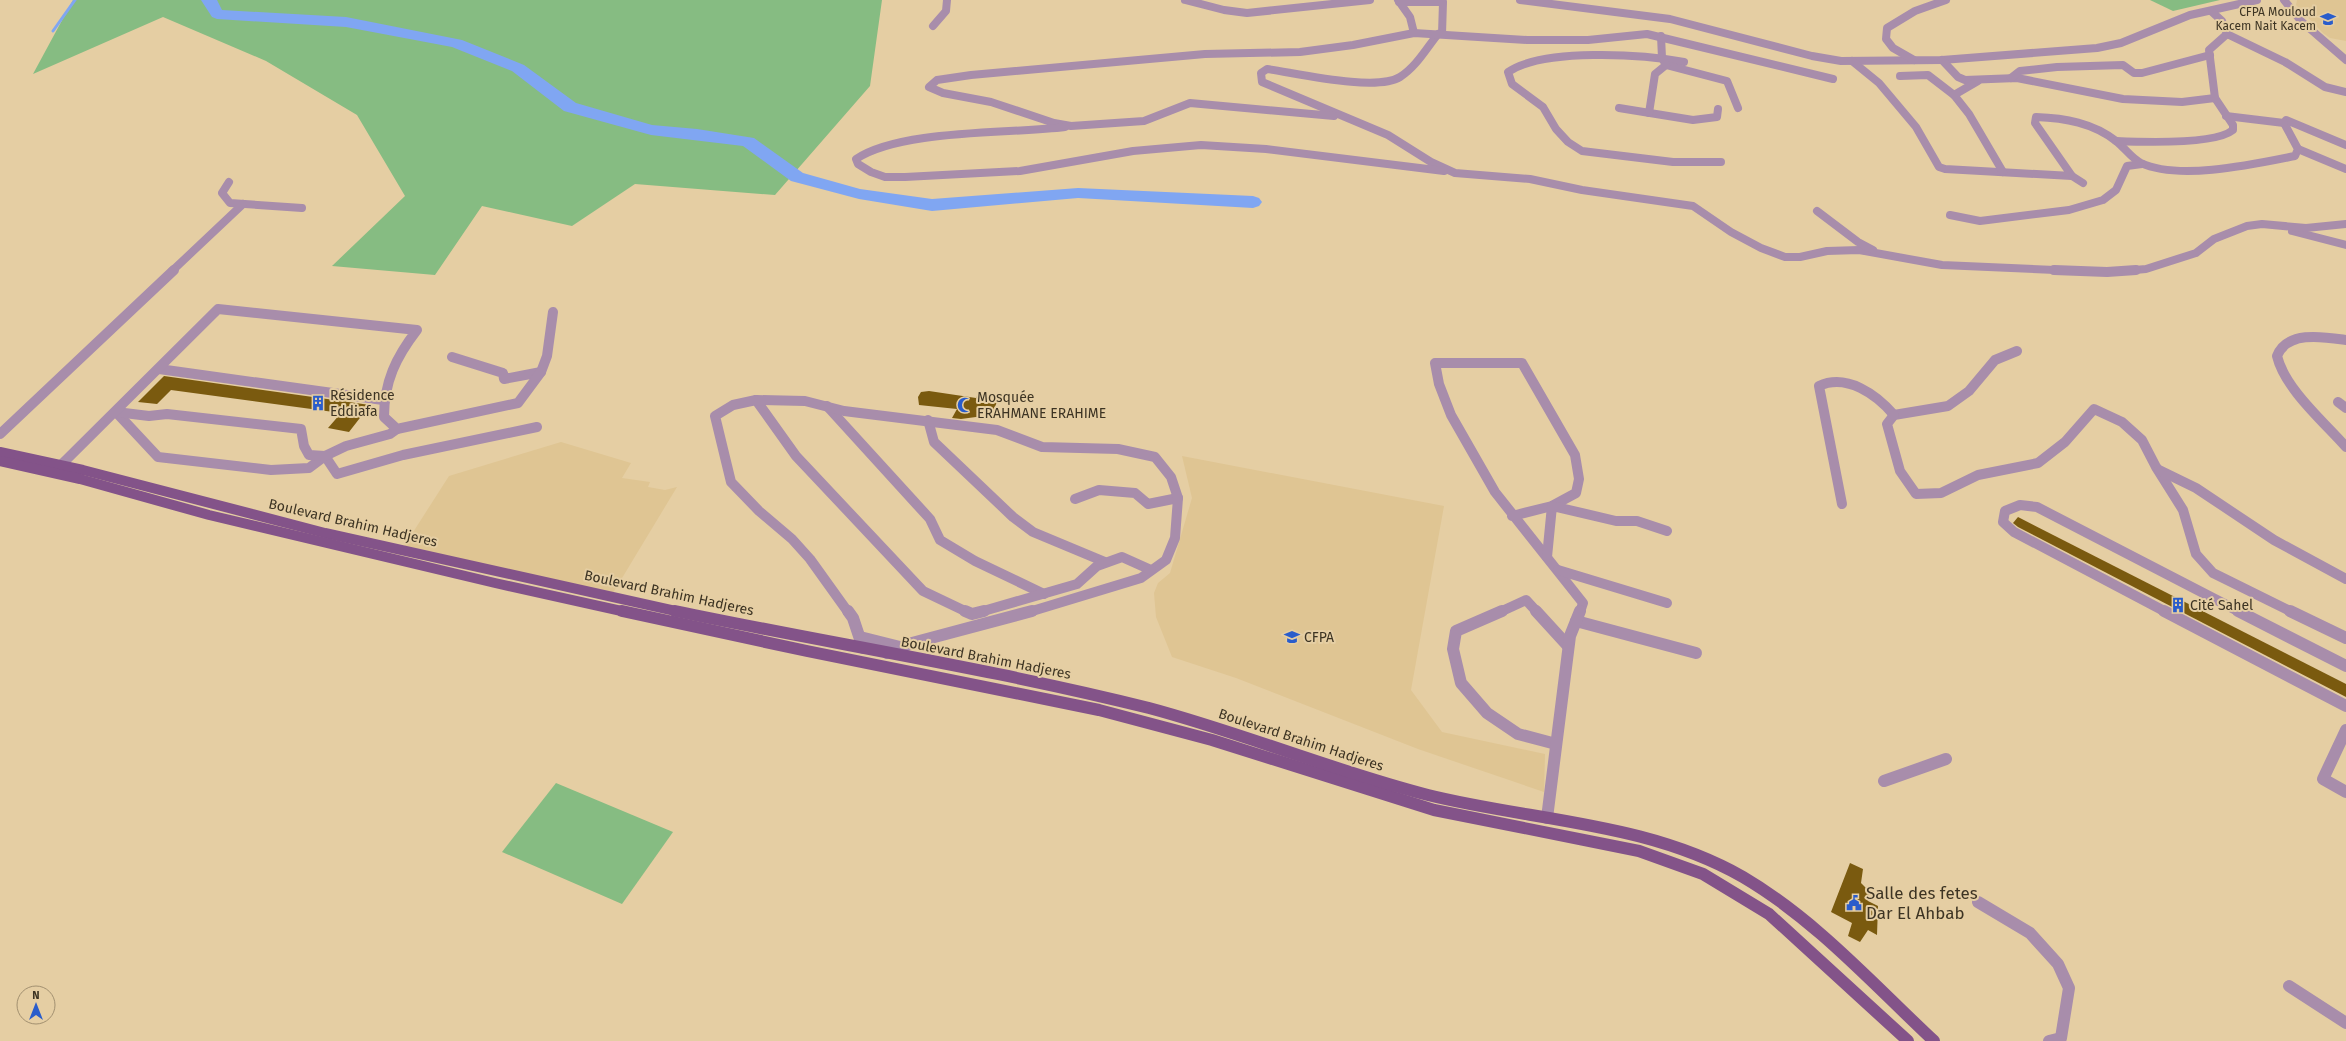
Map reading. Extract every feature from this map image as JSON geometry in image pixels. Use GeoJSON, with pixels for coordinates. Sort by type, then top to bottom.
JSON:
{"type":"FeatureCollection","features":[{"type":"Feature","properties":{"kind":"main road","name":"Boulevard Brahim Hadjeres"},"geometry":{"type":"LineString","coordinates":[[0,452],[62,464],[220,507],[500,572],[886,654],[1107,698],[1223,729],[1398,787],[1473,805],[1647,837],[1706,859],[1743,877],[1781,902],[1812,927],[1934,1041]]}},
{"type":"Feature","properties":{"kind":"main road"},"geometry":{"type":"LineString","coordinates":[[0,461],[80,479],[216,517],[494,583],[867,663],[1099,710],[1212,740],[1434,810],[1639,851],[1674,862],[1703,874],[1734,891],[1769,914],[1908,1041]]}},
{"type":"Feature","properties":{"kind":"main road"},"geometry":{"type":"LineString","coordinates":[[867,663],[868,650]]}},
{"type":"Feature","properties":{"kind":"street"},"geometry":{"type":"LineString","coordinates":[[933,26],[946,13],[949,4],[947,0]]}},
{"type":"Feature","properties":{"kind":"street"},"geometry":{"type":"LineString","coordinates":[[1185,0],[1224,10],[1247,13],[1370,0]]}},
{"type":"Feature","properties":{"kind":"street"},"geometry":{"type":"LineString","coordinates":[[1520,0],[1648,25],[1661,36],[1832,79]]}},
{"type":"Feature","properties":{"kind":"street"},"geometry":{"type":"LineString","coordinates":[[1914,60],[1893,48],[1886,39],[1887,28],[1906,14],[1929,4],[1946,0]]}},
{"type":"Feature","properties":{"kind":"street"},"geometry":{"type":"LineString","coordinates":[[1071,126],[1054,123],[991,102],[943,93],[929,87],[937,80],[971,75],[1177,58],[1205,54],[1300,52],[1353,45],[1414,33],[1527,40],[1579,40],[1670,19],[1812,56],[1852,61],[1942,60],[2097,48],[2121,43],[2169,22],[2257,0]]}},
{"type":"Feature","properties":{"kind":"street"},"geometry":{"type":"LineString","coordinates":[[2284,0],[2286,6],[2296,16],[2346,60]]}},
{"type":"Feature","properties":{"kind":"street"},"geometry":{"type":"LineString","coordinates":[[1399,1],[1443,1],[1440,34],[1409,70],[1391,82],[1364,82],[1267,69],[1261,73],[1262,82],[1388,135],[1431,162],[1455,173]]}},
{"type":"Feature","properties":{"kind":"street"},"geometry":{"type":"LineString","coordinates":[[1399,1],[1410,17],[1414,33]]}},
{"type":"Feature","properties":{"kind":"street"},"geometry":{"type":"LineString","coordinates":[[2212,11],[2222,21],[2227,34],[2285,62],[2325,87],[2346,92]]}},
{"type":"Feature","properties":{"kind":"street"},"geometry":{"type":"LineString","coordinates":[[2116,141],[2167,143],[2225,134],[2234,130],[2215,98],[2209,50],[2227,34]]}},
{"type":"Feature","properties":{"kind":"street"},"geometry":{"type":"LineString","coordinates":[[1661,36],[1662,58],[1666,65],[1727,81],[1738,108]]}},
{"type":"Feature","properties":{"kind":"street"},"geometry":{"type":"LineString","coordinates":[[1579,40],[1590,56]]}},
{"type":"Feature","properties":{"kind":"street"},"geometry":{"type":"LineString","coordinates":[[2011,78],[2020,71],[2064,66],[2123,65],[2134,73],[2142,73],[2210,55]]}},
{"type":"Feature","properties":{"kind":"street"},"geometry":{"type":"LineString","coordinates":[[1684,62],[1662,58],[1590,56],[1520,64],[1508,72],[1512,84],[1543,107],[1556,129],[1568,142],[1582,151],[1673,162],[1721,162]]}},
{"type":"Feature","properties":{"kind":"street"},"geometry":{"type":"LineString","coordinates":[[1942,60],[1958,77],[1965,80],[2022,78],[2123,99],[2182,102],[2215,98]]}},
{"type":"Feature","properties":{"kind":"street"},"geometry":{"type":"LineString","coordinates":[[1852,61],[1879,83],[1886,95],[1916,127],[1939,167],[2072,176]]}},
{"type":"Feature","properties":{"kind":"street"},"geometry":{"type":"LineString","coordinates":[[1649,113],[1655,74],[1666,65]]}},
{"type":"Feature","properties":{"kind":"street"},"geometry":{"type":"LineString","coordinates":[[1900,76],[1928,75],[1954,95],[1969,114],[2003,172]]}},
{"type":"Feature","properties":{"kind":"street"},"geometry":{"type":"LineString","coordinates":[[1954,95],[1961,93],[1970,84],[1983,79]]}},
{"type":"Feature","properties":{"kind":"street"},"geometry":{"type":"LineString","coordinates":[[1345,117],[1190,104],[1144,121],[1071,126],[1050,130],[1008,130],[897,144],[875,148],[860,154],[856,159],[858,164],[870,172],[885,177],[905,177],[1020,170],[1133,151],[1201,145],[1266,149],[1455,173],[1530,179],[1582,190],[1687,204],[1693,206],[1731,232],[1761,248],[1785,257],[1800,257],[1827,251],[1859,250],[1942,265],[2107,272],[2146,269],[2196,253],[2214,239],[2233,230],[2255,225],[2306,228],[2346,224]]}},
{"type":"Feature","properties":{"kind":"street"},"geometry":{"type":"LineString","coordinates":[[1619,108],[1694,120],[1710,120],[1716,118],[1718,109]]}},
{"type":"Feature","properties":{"kind":"street"},"geometry":{"type":"LineString","coordinates":[[2226,116],[2284,123],[2286,120],[2307,127],[2346,145]]}},
{"type":"Feature","properties":{"kind":"street"},"geometry":{"type":"LineString","coordinates":[[2083,183],[2072,176],[2035,123],[2036,117],[2072,120],[2104,132],[2142,164]]}},
{"type":"Feature","properties":{"kind":"street"},"geometry":{"type":"LineString","coordinates":[[2284,123],[2298,149],[2314,154],[2346,169]]}},
{"type":"Feature","properties":{"kind":"street"},"geometry":{"type":"LineString","coordinates":[[1950,215],[1980,220],[2069,210],[2103,200],[2116,190],[2127,166],[2142,164],[2165,169],[2209,169],[2295,156],[2298,149]]}},
{"type":"Feature","properties":{"kind":"street"},"geometry":{"type":"LineString","coordinates":[[229,182],[222,193],[224,198],[230,203],[302,208]]}},
{"type":"Feature","properties":{"kind":"street"},"geometry":{"type":"LineString","coordinates":[[0,434],[243,204]]}},
{"type":"Feature","properties":{"kind":"street"},"geometry":{"type":"LineString","coordinates":[[1817,211],[1858,242],[1884,255]]}},
{"type":"Feature","properties":{"kind":"street"},"geometry":{"type":"LineString","coordinates":[[2283,226],[2313,238],[2346,245]]}},
{"type":"Feature","properties":{"kind":"street"},"geometry":{"type":"LineString","coordinates":[[62,464],[218,309],[417,330],[397,355],[389,372],[383,400],[384,417],[397,429]]}},
{"type":"Feature","properties":{"kind":"street"},"geometry":{"type":"LineString","coordinates":[[116,412],[158,457],[270,470],[310,468],[325,456],[346,446],[390,434],[397,429],[518,403],[541,372],[547,356],[553,312]]}},
{"type":"Feature","properties":{"kind":"street"},"geometry":{"type":"LineString","coordinates":[[2346,340],[2315,336],[2295,338],[2280,350],[2277,356],[2279,364],[2291,383],[2311,409],[2346,447]]}},
{"type":"Feature","properties":{"kind":"street"},"geometry":{"type":"LineString","coordinates":[[2017,351],[1995,360],[1969,391],[1948,406],[1894,415],[1887,424],[1901,473],[1908,487],[1916,494],[1943,494],[1970,478],[1988,473],[2032,466],[2043,461],[2094,409],[2104,412],[2137,433],[2157,469],[2182,507],[2186,517],[2194,554],[2201,564],[2213,573],[2346,638]]}},
{"type":"Feature","properties":{"kind":"street"},"geometry":{"type":"LineString","coordinates":[[452,357],[503,373],[504,379],[541,372]]}},
{"type":"Feature","properties":{"kind":"street"},"geometry":{"type":"LineString","coordinates":[[1512,516],[1552,506],[1576,494],[1579,479],[1575,455],[1522,363],[1435,363],[1437,383],[1455,423],[1499,499],[1512,516],[1547,556],[1583,603],[1568,646],[1547,818]]}},
{"type":"Feature","properties":{"kind":"street"},"geometry":{"type":"LineString","coordinates":[[159,369],[383,400]]}},
{"type":"Feature","properties":{"kind":"street"},"geometry":{"type":"LineString","coordinates":[[1842,504],[1819,386],[1823,383],[1832,382],[1874,394],[1894,415]]}},
{"type":"Feature","properties":{"kind":"street"},"geometry":{"type":"LineString","coordinates":[[756,400],[796,456],[923,590],[972,614],[1077,584],[1105,562],[1122,557],[1151,570]]}},
{"type":"Feature","properties":{"kind":"street"},"geometry":{"type":"LineString","coordinates":[[868,650],[860,637],[853,618],[810,559],[792,539],[759,511],[731,482],[716,416],[732,405],[756,400],[805,402],[826,405],[844,411],[928,420],[997,430],[1042,447],[1118,449],[1155,457],[1171,477],[1178,498],[1175,538],[1166,560],[1141,578],[1000,620],[900,647],[886,654]]}},
{"type":"Feature","properties":{"kind":"street"},"geometry":{"type":"LineString","coordinates":[[2338,402],[2346,408]]}},
{"type":"Feature","properties":{"kind":"street"},"geometry":{"type":"LineString","coordinates":[[826,405],[930,518],[940,540],[975,561],[1044,594]]}},
{"type":"Feature","properties":{"kind":"street"},"geometry":{"type":"LineString","coordinates":[[116,412],[149,416],[166,414],[301,429],[304,446],[309,455],[325,456]]}},
{"type":"Feature","properties":{"kind":"street"},"geometry":{"type":"LineString","coordinates":[[928,420],[934,442],[1013,517],[1033,532],[1105,562]]}},
{"type":"Feature","properties":{"kind":"street"},"geometry":{"type":"LineString","coordinates":[[325,456],[337,474],[403,455],[537,427]]}},
{"type":"Feature","properties":{"kind":"street"},"geometry":{"type":"LineString","coordinates":[[2157,469],[2196,488],[2274,540],[2346,580]]}},
{"type":"Feature","properties":{"kind":"street"},"geometry":{"type":"LineString","coordinates":[[1075,499],[1099,490],[1135,493],[1148,504],[1178,498]]}},
{"type":"Feature","properties":{"kind":"street"},"geometry":{"type":"LineString","coordinates":[[2346,666],[2037,506],[2020,505],[2005,511],[2003,522],[2014,532],[2346,706]]}},
{"type":"Feature","properties":{"kind":"street"},"geometry":{"type":"LineString","coordinates":[[1552,506],[1616,521],[1637,521],[1667,531]]}},
{"type":"Feature","properties":{"kind":"street"},"geometry":{"type":"LineString","coordinates":[[1547,556],[1552,506]]}},
{"type":"Feature","properties":{"kind":"street"},"geometry":{"type":"LineString","coordinates":[[1558,570],[1667,603]]}},
{"type":"Feature","properties":{"kind":"street"},"geometry":{"type":"LineString","coordinates":[[1556,744],[1518,734],[1486,713],[1461,683],[1453,649],[1456,631],[1526,600],[1568,646]]}},
{"type":"Feature","properties":{"kind":"street"},"geometry":{"type":"LineString","coordinates":[[1576,622],[1696,652]]}},
{"type":"Feature","properties":{"kind":"street"},"geometry":{"type":"LineString","coordinates":[[860,637],[900,647]]}},
{"type":"Feature","properties":{"kind":"street"},"geometry":{"type":"LineString","coordinates":[[2346,730],[2323,779],[2346,792]]}},
{"type":"Feature","properties":{"kind":"street"},"geometry":{"type":"LineString","coordinates":[[1884,781],[1946,759]]}},
{"type":"Feature","properties":{"kind":"street"},"geometry":{"type":"LineString","coordinates":[[1978,902],[2030,933],[2058,964],[2069,988],[2062,1038],[2049,1041]]}},
{"type":"Feature","properties":{"kind":"street"},"geometry":{"type":"LineString","coordinates":[[2289,986],[2346,1022]]}},
{"type":"Feature","properties":{"kind":"shaded area","name":"CFPA Mouloud Kacem Nait Kacem"},"geometry":{"type":"Polygon","coordinates":[[[2297,0],[2346,0],[2346,41],[2330,38],[2323,33],[2296,5],[2297,0]]]}},
{"type":"Feature","properties":{"kind":"shaded area"},"geometry":{"type":"Polygon","coordinates":[[[561,442],[631,463],[622,478],[650,482],[648,487],[665,490],[677,487],[613,593],[401,551],[449,476],[561,442]]]}},
{"type":"Feature","properties":{"kind":"shaded area","name":"CFPA"},"geometry":{"type":"Polygon","coordinates":[[[1182,456],[1444,506],[1411,690],[1442,732],[1545,754],[1544,792],[1418,749],[1236,678],[1172,657],[1156,617],[1154,593],[1158,583],[1170,573],[1192,498],[1182,456]]]}},
{"type":"Feature","properties":{"kind":"green space"},"geometry":{"type":"Polygon","coordinates":[[[73,0],[882,0],[870,86],[775,195],[635,184],[572,226],[482,206],[435,275],[332,266],[405,196],[357,115],[266,61],[163,17],[33,74],[73,0]]]}},
{"type":"Feature","properties":{"kind":"green space"},"geometry":{"type":"Polygon","coordinates":[[[2150,0],[2220,0],[2173,11],[2150,0]]]}},
{"type":"Feature","properties":{"kind":"green space"},"geometry":{"type":"Polygon","coordinates":[[[556,783],[673,832],[622,904],[502,852],[556,783]]]}},
{"type":"Feature","properties":{"kind":"building","name":"Résidence Eddiafa"},"geometry":{"type":"Polygon","coordinates":[[[164,376],[370,405],[349,432],[328,428],[341,413],[171,390],[157,404],[138,402],[164,376]]]}},
{"type":"Feature","properties":{"kind":"building","name":"Mosquée ERAHMANE ERAHIME"},"geometry":{"type":"Polygon","coordinates":[[[929,391],[976,398],[978,394],[999,398],[991,415],[961,419],[952,418],[957,409],[919,405],[918,397],[921,392],[929,391]]]}},
{"type":"Feature","properties":{"kind":"building","name":"Cité Sahel"},"geometry":{"type":"Polygon","coordinates":[[[2018,517],[2346,684],[2346,697],[2018,527],[2013,523],[2018,517]]]}},
{"type":"Feature","properties":{"kind":"building","name":"Salle des fetes Dar El Ahbab"},"geometry":{"type":"Polygon","coordinates":[[[1850,863],[1863,869],[1861,883],[1869,891],[1868,901],[1878,906],[1877,935],[1868,930],[1860,942],[1848,936],[1852,923],[1831,912],[1850,863]]]}},
{"type":"Feature","properties":{"kind":"waterway"},"geometry":{"type":"LineString","coordinates":[[53,31],[75,0]]}},
{"type":"Feature","properties":{"kind":"waterway"},"geometry":{"type":"LineString","coordinates":[[209,0],[217,14],[346,22],[456,43],[518,68],[570,107],[651,130],[697,134],[748,142],[797,177],[859,194],[932,205],[1078,193],[1253,202]]}},
{"type":"Feature","properties":{"kind":"place","name":"CFPA Mouloud Kacem Nait Kacem"},"geometry":{"type":"Point","coordinates":[2328,19]}},
{"type":"Feature","properties":{"kind":"place","name":"Résidence Eddiafa"},"geometry":{"type":"Point","coordinates":[318,403]}},
{"type":"Feature","properties":{"kind":"place","name":"Mosquée ERAHMANE ERAHIME"},"geometry":{"type":"Point","coordinates":[965,405]}},
{"type":"Feature","properties":{"kind":"place","name":"Cité Sahel"},"geometry":{"type":"Point","coordinates":[2178,605]}},
{"type":"Feature","properties":{"kind":"place","name":"CFPA"},"geometry":{"type":"Point","coordinates":[1292,637]}},
{"type":"Feature","properties":{"kind":"place","name":"Salle des fetes Dar El Ahbab"},"geometry":{"type":"Point","coordinates":[1854,903]}}]}
